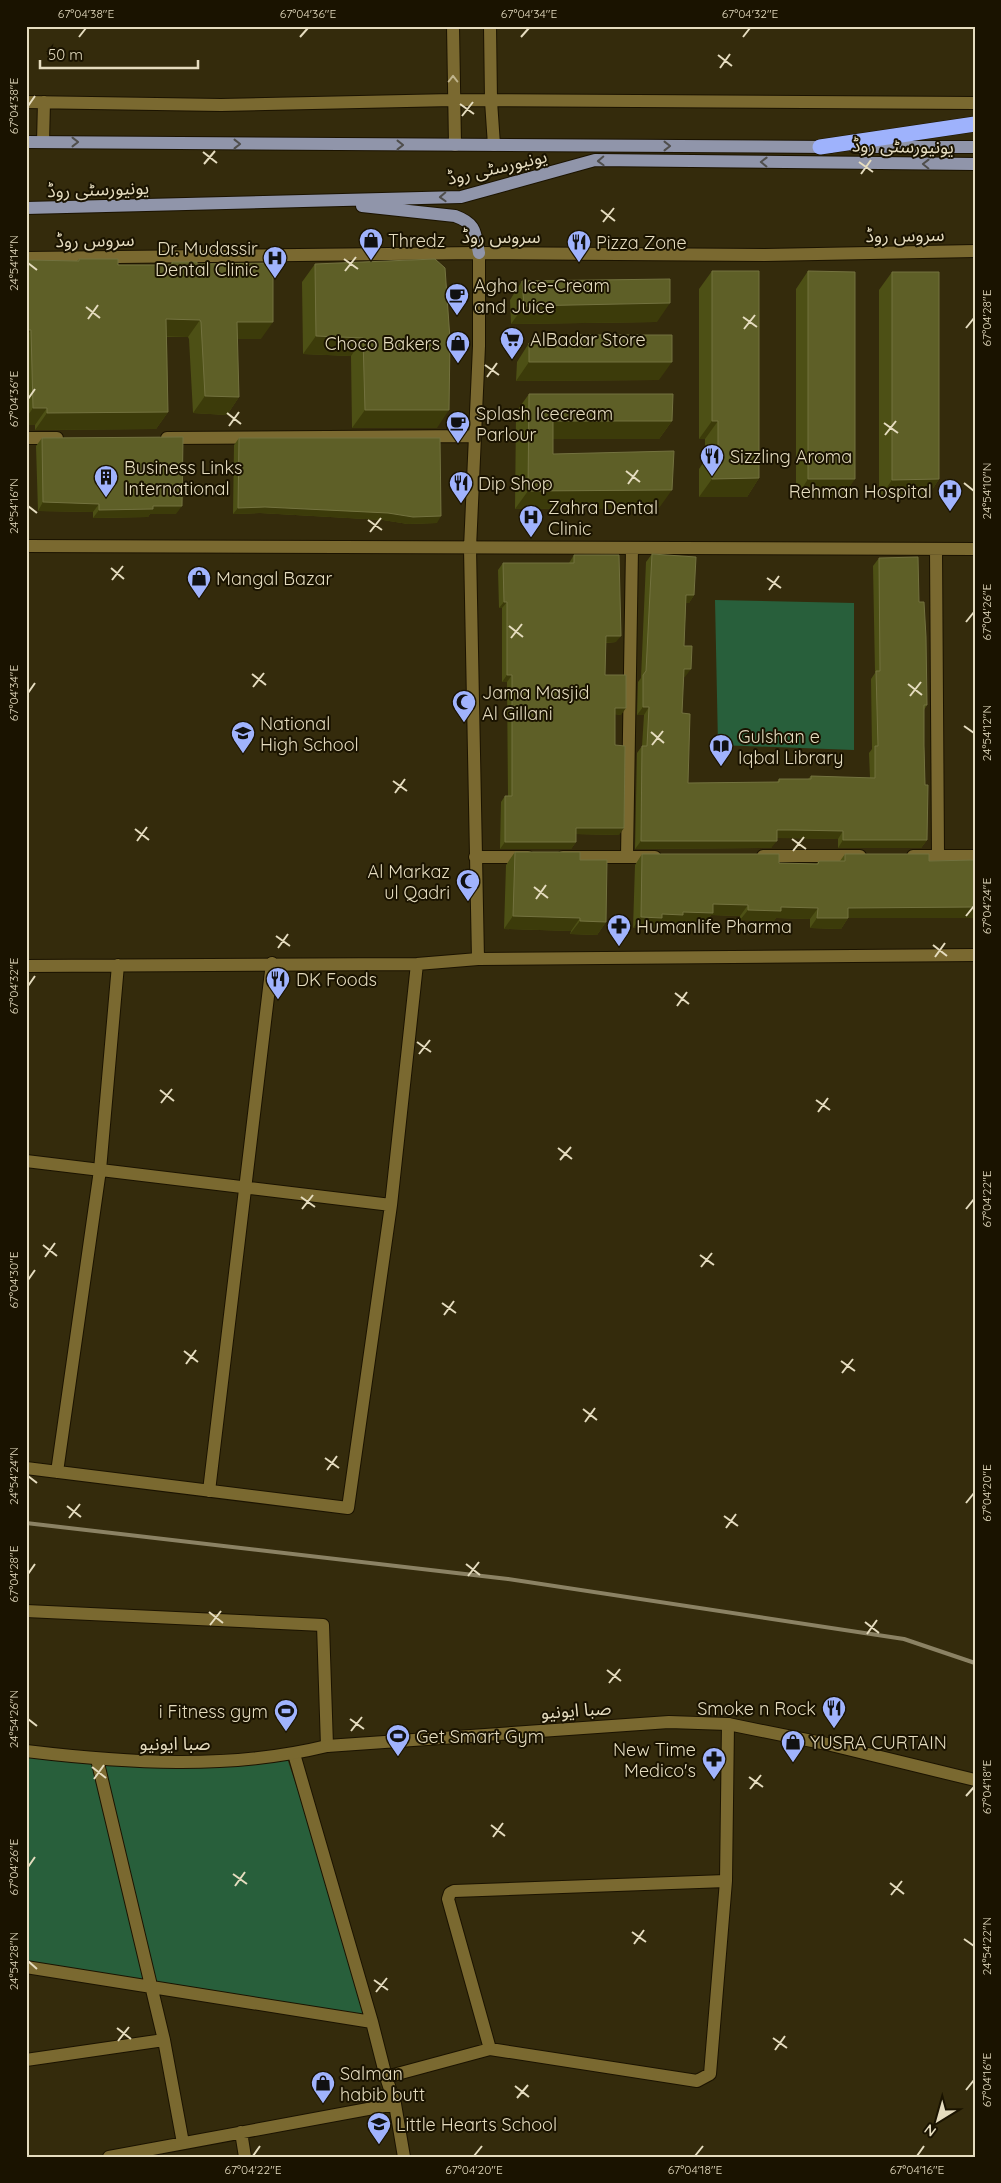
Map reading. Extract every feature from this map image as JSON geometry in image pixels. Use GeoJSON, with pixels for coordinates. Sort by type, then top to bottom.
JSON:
{"type":"FeatureCollection","features":[{"type":"Feature","properties":{"kind":"highway"},"geometry":{"type":"LineString","coordinates":[[820,147],[975,124]]}},
{"type":"Feature","properties":{"kind":"main road","name":"یونیورسٹی روڈ"},"geometry":{"type":"LineString","coordinates":[[26,142],[975,147]]}},
{"type":"Feature","properties":{"kind":"main road","name":"یونیورسٹی روڈ"},"geometry":{"type":"LineString","coordinates":[[26,208],[461,197],[595,160],[975,164]]}},
{"type":"Feature","properties":{"kind":"main road"},"geometry":{"type":"LineString","coordinates":[[314,201],[455,216],[466,220],[474,228],[479,253]]}},
{"type":"Feature","properties":{"kind":"street"},"geometry":{"type":"LineString","coordinates":[[453,26],[455,145]]}},
{"type":"Feature","properties":{"kind":"street"},"geometry":{"type":"LineString","coordinates":[[490,26],[494,145]]}},
{"type":"Feature","properties":{"kind":"street"},"geometry":{"type":"LineString","coordinates":[[26,102],[221,105],[453,100],[975,103]]}},
{"type":"Feature","properties":{"kind":"street"},"geometry":{"type":"LineString","coordinates":[[43,142],[44,102]]}},
{"type":"Feature","properties":{"kind":"street","name":"سروس روڈ"},"geometry":{"type":"LineString","coordinates":[[26,258],[479,253],[764,256],[975,251]]}},
{"type":"Feature","properties":{"kind":"street"},"geometry":{"type":"LineString","coordinates":[[478,960],[470,548],[479,346],[479,253]]}},
{"type":"Feature","properties":{"kind":"street"},"geometry":{"type":"LineString","coordinates":[[156,438],[475,436]]}},
{"type":"Feature","properties":{"kind":"street"},"geometry":{"type":"LineString","coordinates":[[26,438],[66,438]]}},
{"type":"Feature","properties":{"kind":"street"},"geometry":{"type":"LineString","coordinates":[[26,546],[975,549]]}},
{"type":"Feature","properties":{"kind":"street"},"geometry":{"type":"LineString","coordinates":[[627,857],[632,548]]}},
{"type":"Feature","properties":{"kind":"street"},"geometry":{"type":"LineString","coordinates":[[936,549],[938,856]]}},
{"type":"Feature","properties":{"kind":"street"},"geometry":{"type":"LineString","coordinates":[[753,856],[870,856]]}},
{"type":"Feature","properties":{"kind":"street"},"geometry":{"type":"LineString","coordinates":[[899,856],[975,856]]}},
{"type":"Feature","properties":{"kind":"street"},"geometry":{"type":"LineString","coordinates":[[475,857],[666,857]]}},
{"type":"Feature","properties":{"kind":"street"},"geometry":{"type":"LineString","coordinates":[[26,966],[417,964],[478,960],[975,954]]}},
{"type":"Feature","properties":{"kind":"street"},"geometry":{"type":"LineString","coordinates":[[208,1491],[272,964]]}},
{"type":"Feature","properties":{"kind":"street"},"geometry":{"type":"LineString","coordinates":[[26,1468],[348,1508],[391,1205],[417,964]]}},
{"type":"Feature","properties":{"kind":"street"},"geometry":{"type":"LineString","coordinates":[[57,1472],[100,1170],[118,965]]}},
{"type":"Feature","properties":{"kind":"street"},"geometry":{"type":"LineString","coordinates":[[26,1161],[391,1205]]}},
{"type":"Feature","properties":{"kind":"street"},"geometry":{"type":"LineString","coordinates":[[26,1612],[323,1625],[327,1746]]}},
{"type":"Feature","properties":{"kind":"street","name":"صبا ایونیو"},"geometry":{"type":"LineString","coordinates":[[26,1751],[97,1759],[198,1762],[294,1754],[327,1746],[669,1722],[728,1724],[827,1744],[975,1780]]}},
{"type":"Feature","properties":{"kind":"street"},"geometry":{"type":"LineString","coordinates":[[386,2077],[490,2050],[697,2082],[710,2074],[726,1881],[728,1724]]}},
{"type":"Feature","properties":{"kind":"street"},"geometry":{"type":"LineString","coordinates":[[294,1754],[395,2104],[404,2157]]}},
{"type":"Feature","properties":{"kind":"street"},"geometry":{"type":"LineString","coordinates":[[97,1759],[164,2040],[183,2143]]}},
{"type":"Feature","properties":{"kind":"street"},"geometry":{"type":"LineString","coordinates":[[490,2050],[448,1899],[450,1893],[454,1891],[726,1881]]}},
{"type":"Feature","properties":{"kind":"street"},"geometry":{"type":"LineString","coordinates":[[26,1967],[372,2022]]}},
{"type":"Feature","properties":{"kind":"street"},"geometry":{"type":"LineString","coordinates":[[26,2060],[164,2040]]}},
{"type":"Feature","properties":{"kind":"street"},"geometry":{"type":"LineString","coordinates":[[109,2157],[395,2104]]}},
{"type":"Feature","properties":{"kind":"street"},"geometry":{"type":"LineString","coordinates":[[241,2132],[245,2157]]}},
{"type":"Feature","properties":{"kind":"green space"},"geometry":{"type":"Polygon","coordinates":[[[715,600],[854,603],[854,750],[718,745],[715,600]]]}},
{"type":"Feature","properties":{"kind":"green space"},"geometry":{"type":"Polygon","coordinates":[[[26,1751],[97,1759],[286,1755],[352,1953],[372,2022],[363,2014],[26,1965],[26,1751]]]}},
{"type":"Feature","properties":{"kind":"building"},"geometry":{"type":"Polygon","coordinates":[[[79,259],[118,259],[118,265],[172,265],[172,262],[197,262],[197,264],[273,263],[273,322],[237,322],[239,397],[205,396],[200,320],[166,319],[168,412],[47,413],[47,408],[33,408],[31,330],[28,330],[26,260],[79,261],[79,259]]]}},
{"type":"Feature","properties":{"kind":"building"},"geometry":{"type":"Polygon","coordinates":[[[435,259],[445,268],[450,339],[449,410],[365,410],[363,338],[316,336],[315,264],[435,259]]]}},
{"type":"Feature","properties":{"kind":"building"},"geometry":{"type":"Polygon","coordinates":[[[712,271],[759,271],[759,478],[712,479],[712,451],[718,451],[718,421],[712,421],[712,271]]]}},
{"type":"Feature","properties":{"kind":"building"},"geometry":{"type":"Polygon","coordinates":[[[808,271],[855,272],[855,479],[808,479],[808,271]]]}},
{"type":"Feature","properties":{"kind":"building"},"geometry":{"type":"Polygon","coordinates":[[[892,272],[939,272],[939,479],[892,480],[892,272]]]}},
{"type":"Feature","properties":{"kind":"building"},"geometry":{"type":"Polygon","coordinates":[[[670,279],[670,303],[524,306],[522,281],[670,279]]]}},
{"type":"Feature","properties":{"kind":"building"},"geometry":{"type":"Polygon","coordinates":[[[575,335],[672,335],[672,362],[529,362],[529,343],[576,346],[575,335]]]}},
{"type":"Feature","properties":{"kind":"building"},"geometry":{"type":"Polygon","coordinates":[[[529,394],[673,394],[672,421],[553,421],[553,454],[674,451],[672,490],[528,491],[529,394]]]}},
{"type":"Feature","properties":{"kind":"building"},"geometry":{"type":"Polygon","coordinates":[[[183,437],[182,506],[153,506],[153,509],[99,510],[99,504],[43,502],[42,438],[183,437]]]}},
{"type":"Feature","properties":{"kind":"building"},"geometry":{"type":"Polygon","coordinates":[[[239,438],[440,438],[441,516],[413,517],[388,513],[265,507],[238,508],[239,438]]]}},
{"type":"Feature","properties":{"kind":"building"},"geometry":{"type":"Polygon","coordinates":[[[652,554],[696,557],[694,595],[686,595],[684,646],[692,646],[691,669],[684,669],[682,713],[690,714],[688,783],[779,782],[779,779],[811,779],[811,776],[875,778],[875,746],[878,746],[876,671],[880,671],[879,558],[918,557],[919,602],[924,602],[926,637],[927,705],[924,705],[924,745],[925,785],[928,785],[927,840],[843,840],[843,831],[777,830],[777,841],[641,841],[642,746],[647,746],[649,707],[643,707],[643,675],[646,671],[652,554]]]}},
{"type":"Feature","properties":{"kind":"building"},"geometry":{"type":"Polygon","coordinates":[[[574,555],[619,555],[621,636],[606,636],[605,675],[626,675],[626,708],[615,708],[615,745],[625,746],[624,828],[576,828],[576,842],[505,842],[505,796],[512,796],[512,675],[507,675],[507,602],[504,602],[503,563],[574,563],[574,555]]]}},
{"type":"Feature","properties":{"kind":"building"},"geometry":{"type":"Polygon","coordinates":[[[515,852],[580,852],[580,860],[607,860],[606,922],[580,921],[580,918],[513,916],[515,852]]]}},
{"type":"Feature","properties":{"kind":"building"},"geometry":{"type":"Polygon","coordinates":[[[642,854],[779,854],[779,863],[818,864],[819,861],[845,861],[845,854],[929,854],[929,861],[975,860],[975,907],[848,908],[848,918],[817,918],[818,908],[781,907],[781,911],[748,910],[748,905],[713,904],[713,913],[683,912],[683,915],[662,914],[662,918],[641,917],[642,854]]]}},
{"type":"Feature","properties":{"kind":"railway"},"geometry":{"type":"LineString","coordinates":[[26,1523],[508,1579],[904,1639],[975,1663]]}},
{"type":"Feature","properties":{"kind":"place","name":"Thredz"},"geometry":{"type":"Point","coordinates":[371,261]}},
{"type":"Feature","properties":{"kind":"place","name":"Pizza Zone"},"geometry":{"type":"Point","coordinates":[579,263]}},
{"type":"Feature","properties":{"kind":"place","name":"Dr. Mudassir Dental Clinic"},"geometry":{"type":"Point","coordinates":[275,279]}},
{"type":"Feature","properties":{"kind":"place","name":"Agha Ice-Cream and Juice"},"geometry":{"type":"Point","coordinates":[457,316]}},
{"type":"Feature","properties":{"kind":"place","name":"AlBadar Store"},"geometry":{"type":"Point","coordinates":[512,360]}},
{"type":"Feature","properties":{"kind":"place","name":"Choco Bakers"},"geometry":{"type":"Point","coordinates":[458,364]}},
{"type":"Feature","properties":{"kind":"place","name":"Splash Icecream Parlour"},"geometry":{"type":"Point","coordinates":[458,444]}},
{"type":"Feature","properties":{"kind":"place","name":"Sizzling Aroma"},"geometry":{"type":"Point","coordinates":[712,477]}},
{"type":"Feature","properties":{"kind":"place","name":"Business Links International"},"geometry":{"type":"Point","coordinates":[106,498]}},
{"type":"Feature","properties":{"kind":"place","name":"Dip Shop"},"geometry":{"type":"Point","coordinates":[461,504]}},
{"type":"Feature","properties":{"kind":"place","name":"Rehman Hospital"},"geometry":{"type":"Point","coordinates":[950,512]}},
{"type":"Feature","properties":{"kind":"place","name":"Zahra Dental Clinic"},"geometry":{"type":"Point","coordinates":[531,538]}},
{"type":"Feature","properties":{"kind":"place","name":"Mangal Bazar"},"geometry":{"type":"Point","coordinates":[199,599]}},
{"type":"Feature","properties":{"kind":"place","name":"Jama Masjid Al Gillani"},"geometry":{"type":"Point","coordinates":[464,723]}},
{"type":"Feature","properties":{"kind":"place","name":"National High School"},"geometry":{"type":"Point","coordinates":[243,754]}},
{"type":"Feature","properties":{"kind":"place","name":"Gulshan e Iqbal Library"},"geometry":{"type":"Point","coordinates":[721,767]}},
{"type":"Feature","properties":{"kind":"place","name":"Al Markaz ul Qadri"},"geometry":{"type":"Point","coordinates":[468,902]}},
{"type":"Feature","properties":{"kind":"place","name":"Humanlife Pharma"},"geometry":{"type":"Point","coordinates":[619,947]}},
{"type":"Feature","properties":{"kind":"place","name":"DK Foods"},"geometry":{"type":"Point","coordinates":[278,1000]}},
{"type":"Feature","properties":{"kind":"place","name":"Smoke n Rock"},"geometry":{"type":"Point","coordinates":[834,1729]}},
{"type":"Feature","properties":{"kind":"place","name":"i Fitness gym"},"geometry":{"type":"Point","coordinates":[286,1732]}},
{"type":"Feature","properties":{"kind":"place","name":"Get Smart Gym"},"geometry":{"type":"Point","coordinates":[398,1757]}},
{"type":"Feature","properties":{"kind":"place","name":"YUSRA CURTAIN"},"geometry":{"type":"Point","coordinates":[793,1763]}},
{"type":"Feature","properties":{"kind":"place","name":"New Time Medico's"},"geometry":{"type":"Point","coordinates":[714,1780]}},
{"type":"Feature","properties":{"kind":"place","name":"Salman habib butt"},"geometry":{"type":"Point","coordinates":[323,2104]}},
{"type":"Feature","properties":{"kind":"place","name":"Little Hearts School"},"geometry":{"type":"Point","coordinates":[379,2145]}}]}
